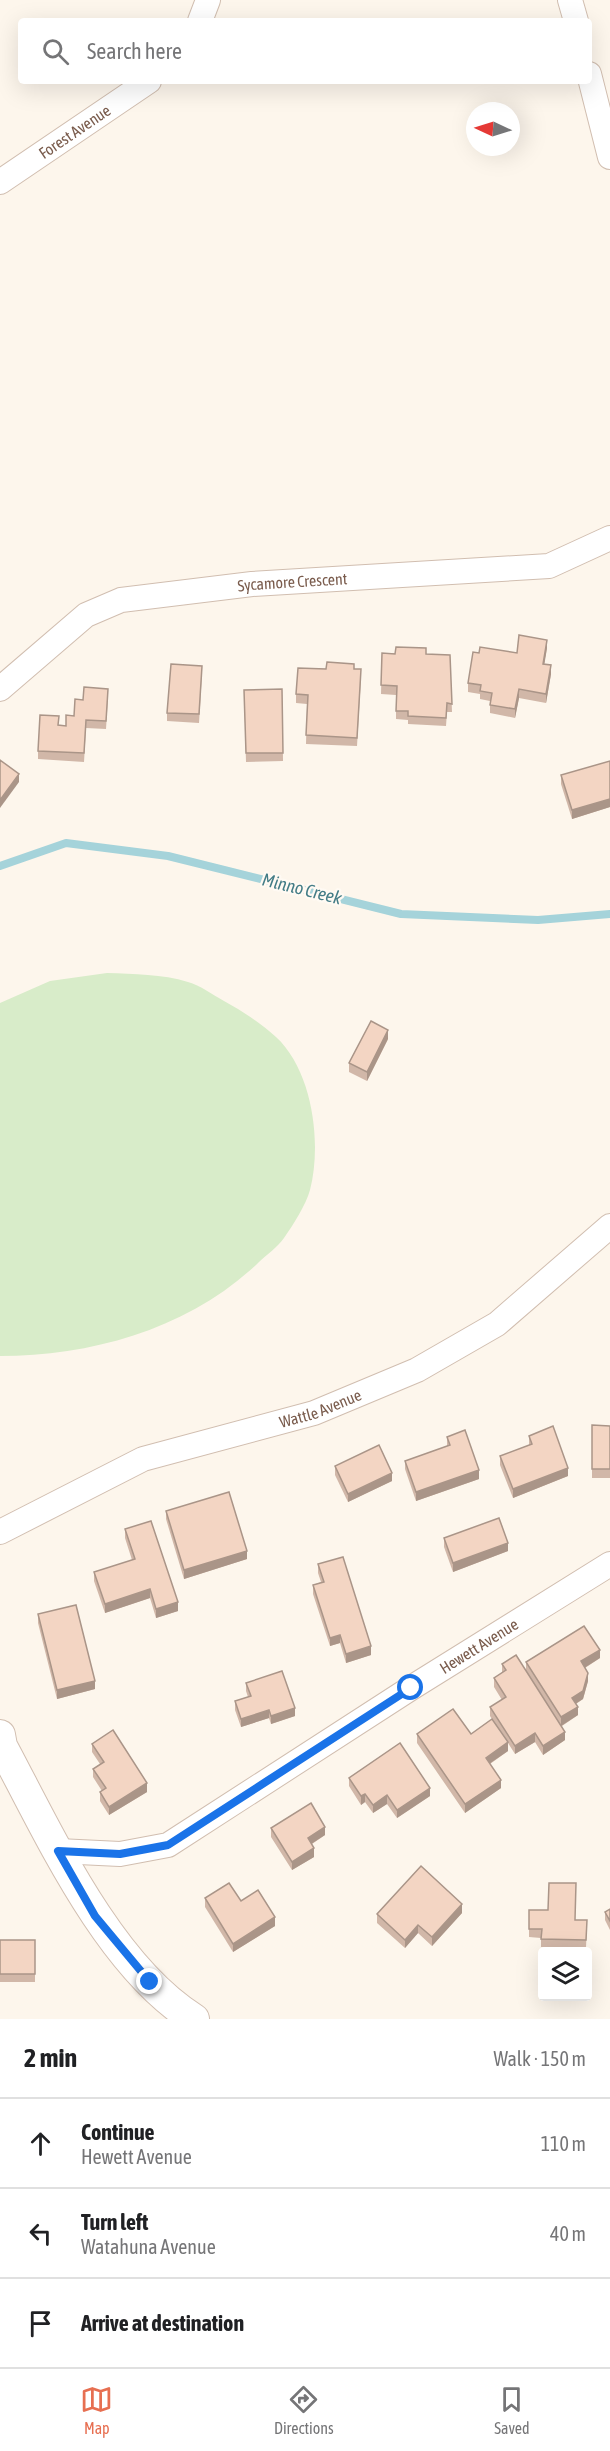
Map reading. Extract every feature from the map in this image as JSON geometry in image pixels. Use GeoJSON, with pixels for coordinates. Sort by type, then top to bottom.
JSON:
{"type":"FeatureCollection","features":[{"type":"Feature","properties":{"kind":"street"},"geometry":{"type":"LineString","coordinates":[[201,18],[207,0]]}},
{"type":"Feature","properties":{"kind":"street"},"geometry":{"type":"LineString","coordinates":[[570,0],[575,18]]}},
{"type":"Feature","properties":{"kind":"street","name":"Forest Avenue"},"geometry":{"type":"LineString","coordinates":[[0,182],[145,84]]}},
{"type":"Feature","properties":{"kind":"street"},"geometry":{"type":"LineString","coordinates":[[592,84],[610,158]]}},
{"type":"Feature","properties":{"kind":"street","name":"Sycamore Crescent"},"geometry":{"type":"LineString","coordinates":[[0,689],[86,615],[121,600],[252,584],[549,566],[610,538]]}},
{"type":"Feature","properties":{"kind":"street","name":"Wattle Avenue"},"geometry":{"type":"LineString","coordinates":[[0,1532],[143,1459],[314,1413],[417,1370],[497,1324],[610,1226]]}},
{"type":"Feature","properties":{"kind":"street","name":"Hewett Avenue"},"geometry":{"type":"LineString","coordinates":[[58,1851],[120,1854],[168,1845],[411,1688],[610,1564]]}},
{"type":"Feature","properties":{"kind":"street"},"geometry":{"type":"LineString","coordinates":[[0,1735],[2,1746],[95,1916],[150,1982],[194,2019]]}},
{"type":"Feature","properties":{"kind":"green space"},"geometry":{"type":"Polygon","coordinates":[[[107,973],[158,976],[193,983],[244,1013],[276,1037],[289,1051],[299,1069],[311,1109],[315,1151],[310,1190],[299,1215],[279,1245],[231,1286],[202,1305],[171,1321],[105,1344],[35,1355],[0,1356],[0,1003],[50,981],[107,973]]]}},
{"type":"Feature","properties":{"kind":"building"},"geometry":{"type":"Polygon","coordinates":[[[519,635],[547,640],[543,664],[551,665],[546,694],[519,689],[515,709],[490,705],[492,693],[480,691],[481,685],[468,683],[473,652],[479,653],[480,647],[517,653],[519,635]]]}},
{"type":"Feature","properties":{"kind":"building"},"geometry":{"type":"Polygon","coordinates":[[[396,647],[426,648],[426,654],[450,655],[452,704],[447,703],[446,718],[408,716],[408,711],[396,711],[397,686],[381,685],[382,653],[395,654],[396,647]]]}},
{"type":"Feature","properties":{"kind":"building"},"geometry":{"type":"Polygon","coordinates":[[[327,662],[354,664],[354,669],[361,669],[357,738],[306,735],[308,695],[296,694],[298,668],[326,669],[327,662]]]}},
{"type":"Feature","properties":{"kind":"building"},"geometry":{"type":"Polygon","coordinates":[[[171,664],[202,666],[199,714],[167,713],[171,664]]]}},
{"type":"Feature","properties":{"kind":"building"},"geometry":{"type":"Polygon","coordinates":[[[84,687],[108,689],[106,721],[86,720],[84,753],[38,751],[40,715],[59,716],[58,725],[66,726],[66,715],[74,716],[75,699],[83,700],[84,687]]]}},
{"type":"Feature","properties":{"kind":"building"},"geometry":{"type":"Polygon","coordinates":[[[282,689],[283,753],[246,753],[244,690],[282,689]]]}},
{"type":"Feature","properties":{"kind":"building"},"geometry":{"type":"Polygon","coordinates":[[[0,760],[19,774],[0,800],[0,760]]]}},
{"type":"Feature","properties":{"kind":"building"},"geometry":{"type":"Polygon","coordinates":[[[610,761],[610,799],[572,810],[561,775],[610,761]]]}},
{"type":"Feature","properties":{"kind":"building"},"geometry":{"type":"Polygon","coordinates":[[[371,1021],[388,1030],[367,1072],[349,1063],[371,1021]]]}},
{"type":"Feature","properties":{"kind":"building"},"geometry":{"type":"Polygon","coordinates":[[[592,1425],[610,1426],[610,1469],[592,1469],[592,1425]]]}},
{"type":"Feature","properties":{"kind":"building"},"geometry":{"type":"Polygon","coordinates":[[[553,1426],[568,1468],[513,1489],[500,1456],[532,1444],[529,1436],[553,1426]]]}},
{"type":"Feature","properties":{"kind":"building"},"geometry":{"type":"Polygon","coordinates":[[[465,1430],[479,1470],[416,1492],[405,1461],[450,1445],[447,1437],[465,1430]]]}},
{"type":"Feature","properties":{"kind":"building"},"geometry":{"type":"Polygon","coordinates":[[[379,1445],[392,1473],[348,1494],[335,1466],[379,1445]]]}},
{"type":"Feature","properties":{"kind":"building"},"geometry":{"type":"Polygon","coordinates":[[[229,1492],[247,1551],[184,1570],[166,1511],[229,1492]]]}},
{"type":"Feature","properties":{"kind":"building"},"geometry":{"type":"Polygon","coordinates":[[[499,1518],[508,1543],[453,1563],[444,1538],[499,1518]]]}},
{"type":"Feature","properties":{"kind":"building"},"geometry":{"type":"Polygon","coordinates":[[[151,1521],[178,1602],[156,1609],[150,1589],[105,1604],[94,1572],[135,1559],[125,1529],[151,1521]]]}},
{"type":"Feature","properties":{"kind":"building"},"geometry":{"type":"Polygon","coordinates":[[[343,1557],[371,1646],[346,1654],[340,1635],[330,1638],[313,1585],[324,1582],[318,1564],[343,1557]]]}},
{"type":"Feature","properties":{"kind":"building"},"geometry":{"type":"Polygon","coordinates":[[[76,1605],[95,1681],[57,1690],[38,1614],[76,1605]]]}},
{"type":"Feature","properties":{"kind":"building"},"geometry":{"type":"Polygon","coordinates":[[[584,1626],[600,1650],[581,1661],[588,1673],[583,1691],[572,1698],[578,1707],[561,1717],[526,1662],[584,1626]]]}},
{"type":"Feature","properties":{"kind":"building"},"geometry":{"type":"Polygon","coordinates":[[[516,1655],[565,1732],[543,1746],[535,1733],[515,1746],[490,1707],[506,1697],[494,1678],[506,1670],[502,1664],[516,1655]]]}},
{"type":"Feature","properties":{"kind":"building"},"geometry":{"type":"Polygon","coordinates":[[[282,1671],[295,1708],[271,1716],[269,1710],[241,1719],[235,1701],[251,1696],[246,1683],[282,1671]]]}},
{"type":"Feature","properties":{"kind":"building"},"geometry":{"type":"Polygon","coordinates":[[[453,1709],[471,1734],[492,1719],[508,1742],[486,1758],[501,1780],[465,1804],[417,1734],[453,1709]]]}},
{"type":"Feature","properties":{"kind":"building"},"geometry":{"type":"Polygon","coordinates":[[[113,1730],[147,1783],[109,1807],[100,1792],[106,1788],[93,1769],[104,1762],[92,1744],[113,1730]]]}},
{"type":"Feature","properties":{"kind":"building"},"geometry":{"type":"Polygon","coordinates":[[[400,1743],[430,1788],[397,1810],[387,1795],[373,1805],[365,1794],[361,1796],[349,1778],[400,1743]]]}},
{"type":"Feature","properties":{"kind":"building"},"geometry":{"type":"Polygon","coordinates":[[[311,1803],[325,1827],[308,1838],[314,1848],[292,1862],[271,1828],[311,1803]]]}},
{"type":"Feature","properties":{"kind":"building"},"geometry":{"type":"Polygon","coordinates":[[[421,1866],[462,1904],[432,1937],[418,1925],[405,1940],[377,1914],[421,1866]]]}},
{"type":"Feature","properties":{"kind":"building"},"geometry":{"type":"Polygon","coordinates":[[[229,1883],[241,1901],[258,1890],[275,1917],[233,1944],[205,1898],[229,1883]]]}},
{"type":"Feature","properties":{"kind":"building"},"geometry":{"type":"Polygon","coordinates":[[[549,1883],[576,1883],[575,1920],[587,1920],[586,1940],[541,1939],[542,1929],[529,1929],[529,1910],[548,1910],[549,1883]]]}},
{"type":"Feature","properties":{"kind":"building"},"geometry":{"type":"Polygon","coordinates":[[[610,1909],[610,1921],[605,1912],[610,1909]]]}},
{"type":"Feature","properties":{"kind":"building"},"geometry":{"type":"Polygon","coordinates":[[[0,1940],[35,1940],[35,1974],[0,1974],[0,1940]]]}},
{"type":"Feature","properties":{"kind":"waterway","name":"Minno Creek"},"geometry":{"type":"LineString","coordinates":[[0,866],[66,843],[168,856],[401,914],[538,920],[610,914]]}},
{"type":"Feature","properties":{"kind":"route"},"geometry":{"type":"LineString","coordinates":[[150,1982],[95,1916],[58,1851],[120,1854],[168,1845],[251,1794],[411,1688]]}}]}
